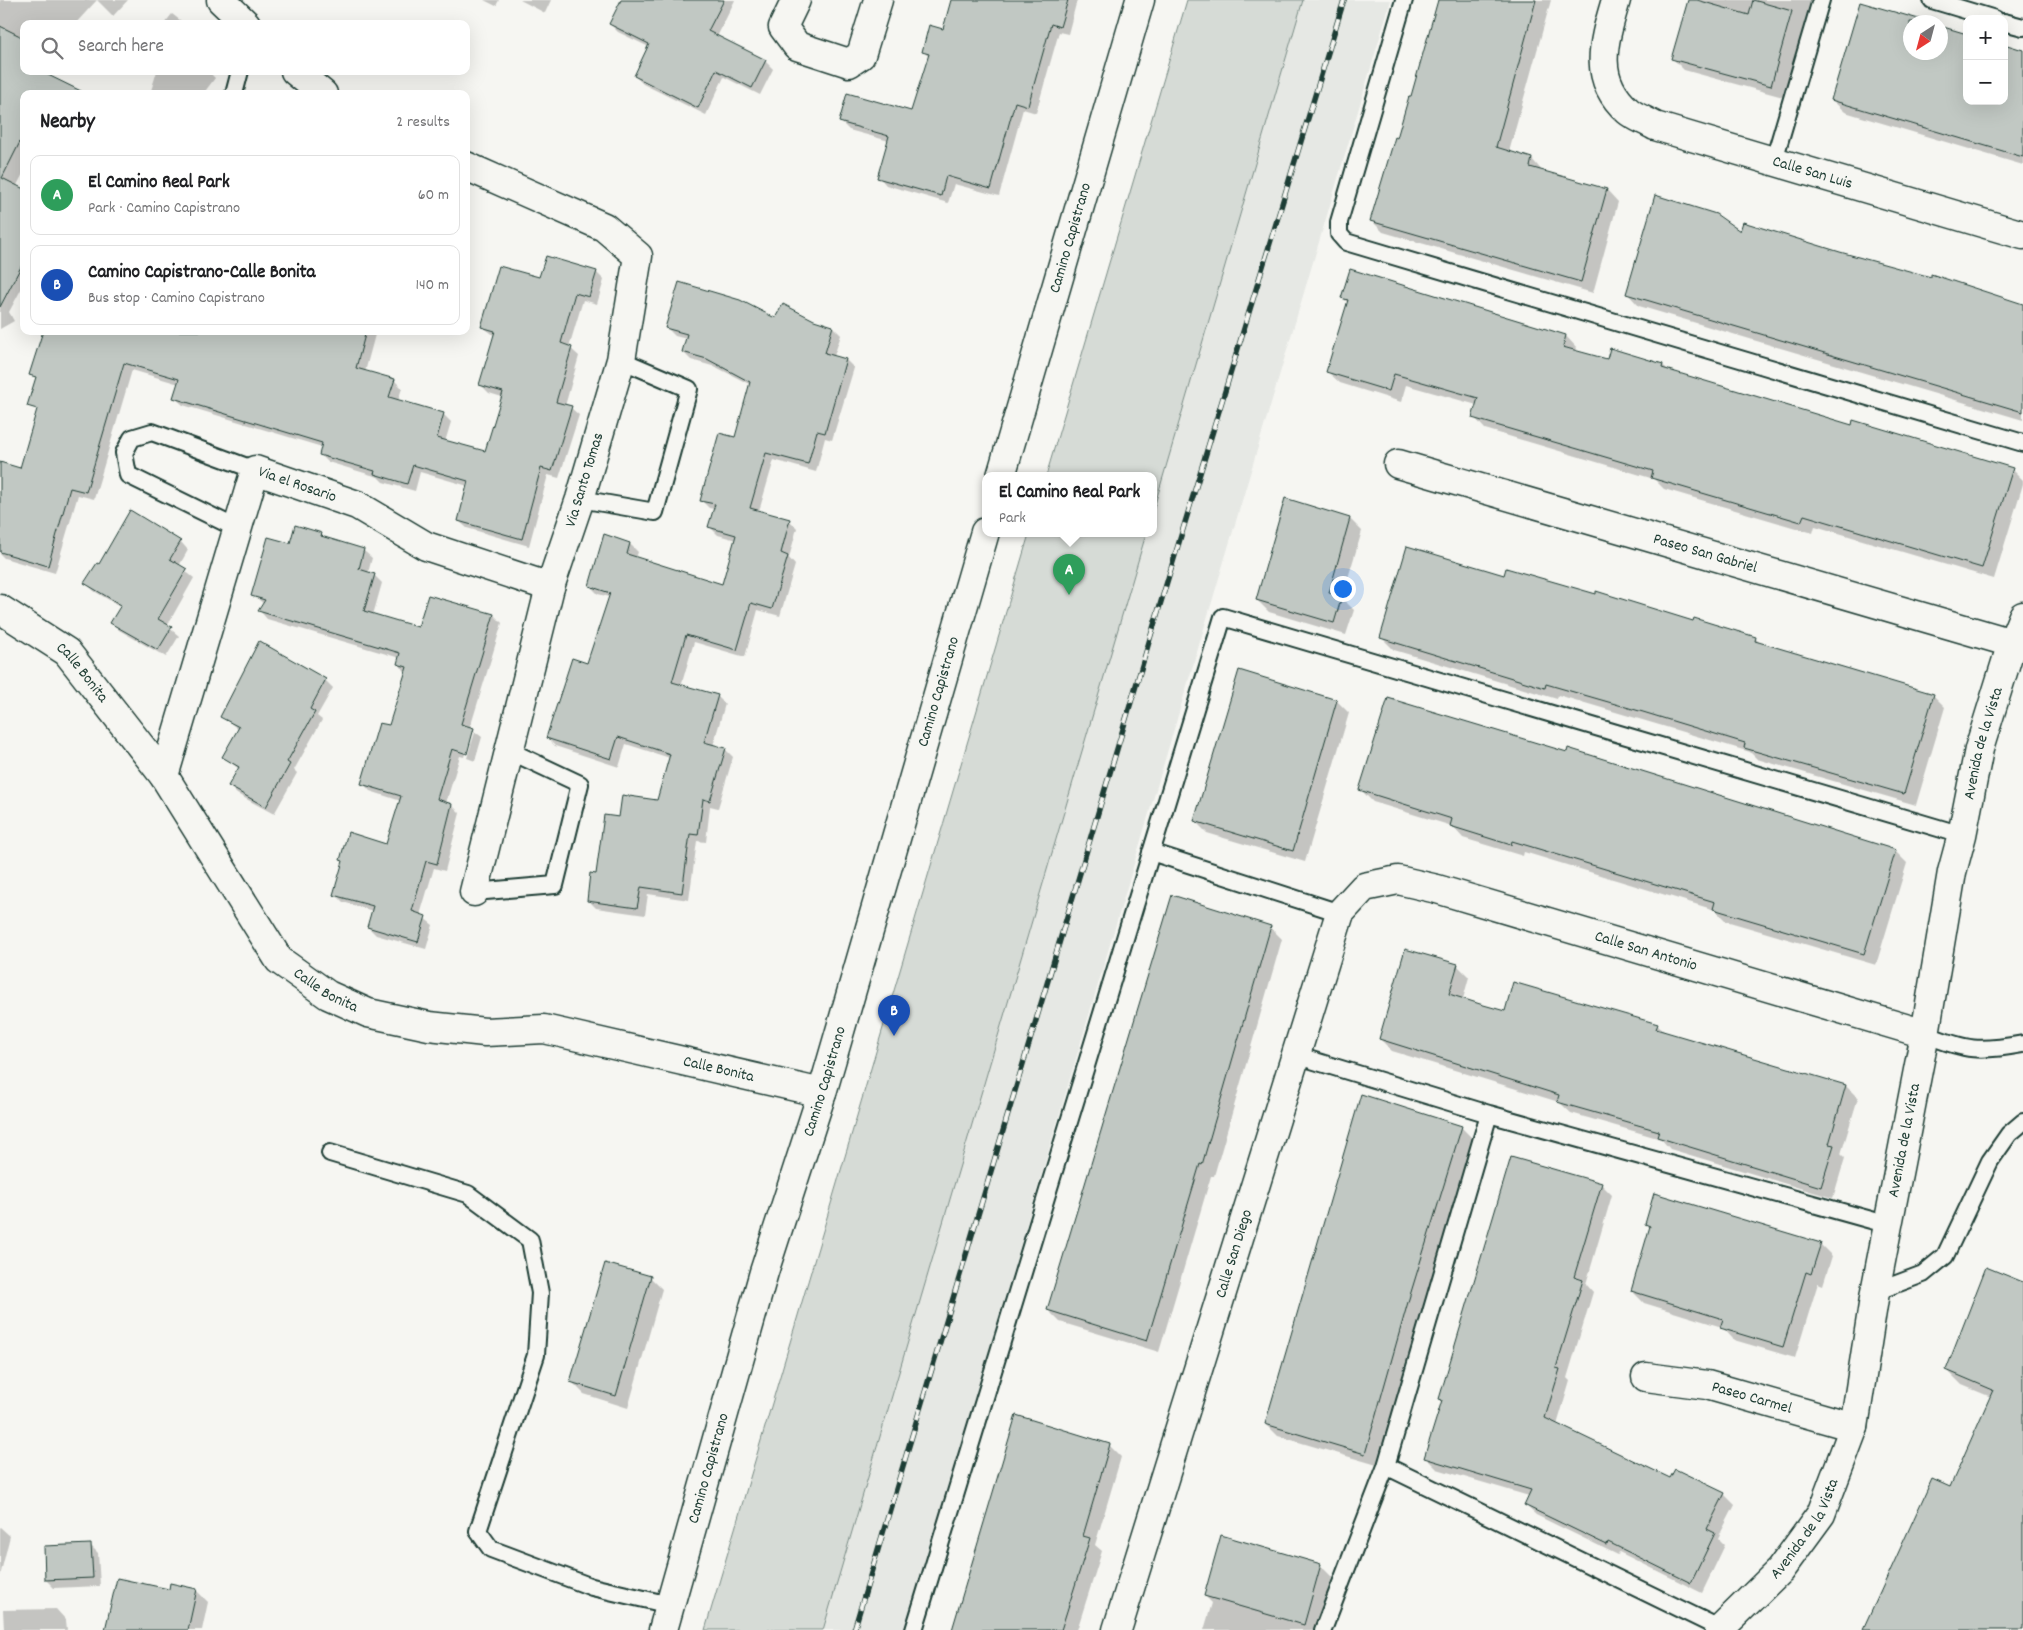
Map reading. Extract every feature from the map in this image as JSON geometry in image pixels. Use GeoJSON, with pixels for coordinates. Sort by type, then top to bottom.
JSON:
{"type":"FeatureCollection","features":[{"type":"Feature","properties":{"kind":"street"},"geometry":{"type":"LineString","coordinates":[[221,0],[242,20]]}},
{"type":"Feature","properties":{"kind":"street"},"geometry":{"type":"LineString","coordinates":[[796,0],[783,28],[797,46],[848,63],[861,55],[878,0]]}},
{"type":"Feature","properties":{"kind":"street","name":"Camino Capistrano"},"geometry":{"type":"LineString","coordinates":[[1003,472],[1140,0]]}},
{"type":"Feature","properties":{"kind":"street","name":"Calle San Luis"},"geometry":{"type":"LineString","coordinates":[[1616,0],[1606,34],[1602,65],[1613,93],[1629,111],[1655,126],[2023,235]]}},
{"type":"Feature","properties":{"kind":"street"},"geometry":{"type":"LineString","coordinates":[[300,75],[318,90]]}},
{"type":"Feature","properties":{"kind":"street","name":"Via Santo Tomas"},"geometry":{"type":"LineString","coordinates":[[470,168],[604,227],[638,256],[621,360],[580,499],[550,587],[474,892]]}},
{"type":"Feature","properties":{"kind":"street","name":"Paseo San Gabriel"},"geometry":{"type":"LineString","coordinates":[[1398,464],[2012,643]]}},
{"type":"Feature","properties":{"kind":"street","name":"Via el Rosario"},"geometry":{"type":"LineString","coordinates":[[164,776],[255,470],[357,505],[426,546],[550,587]]}},
{"type":"Feature","properties":{"kind":"street","name":"Camino Capistrano"},"geometry":{"type":"LineString","coordinates":[[667,1618],[764,1272],[822,1093],[984,537]]}},
{"type":"Feature","properties":{"kind":"street","name":"Calle Bonita"},"geometry":{"type":"LineString","coordinates":[[0,609],[67,652],[164,776],[279,960],[328,995],[368,1013],[429,1026],[484,1032],[544,1029],[822,1093]]}},
{"type":"Feature","properties":{"kind":"street","name":"Avenida de la Vista"},"geometry":{"type":"LineString","coordinates":[[1720,1629],[1780,1570],[1821,1514],[1854,1427],[1875,1292],[1925,1034],[1952,872],[1962,835],[1980,749],[2012,643],[2023,616]]}},
{"type":"Feature","properties":{"kind":"street","name":"Calle San Antonio"},"geometry":{"type":"LineString","coordinates":[[1364,887],[1398,880],[1437,889],[1925,1034]]}},
{"type":"Feature","properties":{"kind":"street","name":"Calle San Diego"},"geometry":{"type":"LineString","coordinates":[[1117,1630],[1340,913],[1364,887]]}},
{"type":"Feature","properties":{"kind":"street","name":"Paseo Carmel"},"geometry":{"type":"LineString","coordinates":[[1646,1377],[1707,1385],[1854,1427]]}},
{"type":"Feature","properties":{"kind":"lane"},"geometry":{"type":"LineString","coordinates":[[1404,0],[1339,222],[1340,234],[1346,242],[2023,443]]}},
{"type":"Feature","properties":{"kind":"lane"},"geometry":{"type":"LineString","coordinates":[[1774,160],[1821,0]]}},
{"type":"Feature","properties":{"kind":"lane"},"geometry":{"type":"LineString","coordinates":[[1932,0],[1982,15]]}},
{"type":"Feature","properties":{"kind":"lane"},"geometry":{"type":"LineString","coordinates":[[2008,23],[2023,27]]}},
{"type":"Feature","properties":{"kind":"lane"},"geometry":{"type":"LineString","coordinates":[[235,90],[239,75]]}},
{"type":"Feature","properties":{"kind":"lane"},"geometry":{"type":"LineString","coordinates":[[580,499],[655,512],[689,389],[621,360]]}},
{"type":"Feature","properties":{"kind":"lane"},"geometry":{"type":"LineString","coordinates":[[238,529],[128,475],[124,453],[132,438],[152,432],[255,470]]}},
{"type":"Feature","properties":{"kind":"lane"},"geometry":{"type":"LineString","coordinates":[[914,1630],[1223,617],[1962,835]]}},
{"type":"Feature","properties":{"kind":"lane"},"geometry":{"type":"LineString","coordinates":[[474,892],[555,886],[580,784],[510,751]]}},
{"type":"Feature","properties":{"kind":"lane"},"geometry":{"type":"LineString","coordinates":[[1151,852],[1340,913]]}},
{"type":"Feature","properties":{"kind":"lane"},"geometry":{"type":"LineString","coordinates":[[1925,1034],[1957,1047],[1986,1051],[2023,1044]]}},
{"type":"Feature","properties":{"kind":"lane"},"geometry":{"type":"LineString","coordinates":[[1295,1055],[1489,1114],[1889,1225]]}},
{"type":"Feature","properties":{"kind":"lane"},"geometry":{"type":"LineString","coordinates":[[1323,1630],[1386,1466],[1489,1114]]}},
{"type":"Feature","properties":{"kind":"lane"},"geometry":{"type":"LineString","coordinates":[[1875,1292],[1923,1274],[1945,1256],[1990,1161],[2009,1134],[2023,1122]]}},
{"type":"Feature","properties":{"kind":"lane"},"geometry":{"type":"LineString","coordinates":[[330,1153],[468,1194],[530,1240],[540,1293],[536,1354],[478,1531],[492,1549],[667,1618]]}},
{"type":"Feature","properties":{"kind":"lane"},"geometry":{"type":"LineString","coordinates":[[1386,1466],[1720,1629]]}},
{"type":"Feature","properties":{"kind":"shaded area"},"geometry":{"type":"Polygon","coordinates":[[[1187,0],[1303,0],[1157,497],[1157,472],[1047,472],[1187,0]]]}},
{"type":"Feature","properties":{"kind":"shaded area"},"geometry":{"type":"Polygon","coordinates":[[[1303,0],[1391,0],[906,1630],[823,1630],[1145,537],[1157,537],[1157,497],[1303,0]]]}},
{"type":"Feature","properties":{"kind":"shaded area"},"geometry":{"type":"Polygon","coordinates":[[[1028,537],[1145,537],[823,1630],[705,1630],[1028,537]]]}},
{"type":"Feature","properties":{"kind":"building"},"geometry":{"type":"Polygon","coordinates":[[[621,0],[724,0],[708,31],[766,60],[752,88],[716,70],[698,108],[634,76],[649,44],[609,24],[621,0]]]}},
{"type":"Feature","properties":{"kind":"building"},"geometry":{"type":"Polygon","coordinates":[[[951,0],[1068,0],[1060,27],[1051,24],[1028,106],[1015,102],[991,189],[946,176],[941,196],[877,178],[889,136],[839,122],[847,93],[911,111],[929,54],[922,52],[929,25],[943,29],[951,0]]]}},
{"type":"Feature","properties":{"kind":"building"},"geometry":{"type":"Polygon","coordinates":[[[1438,0],[1536,0],[1496,147],[1532,158],[1530,167],[1607,189],[1581,282],[1370,221],[1395,137],[1397,138],[1409,96],[1411,96],[1438,0]]]}},
{"type":"Feature","properties":{"kind":"building"},"geometry":{"type":"Polygon","coordinates":[[[1688,0],[1697,0],[1749,15],[1753,0],[1792,11],[1771,86],[1671,59],[1688,0]]]}},
{"type":"Feature","properties":{"kind":"building"},"geometry":{"type":"Polygon","coordinates":[[[1860,2],[1905,15],[1903,15],[1903,60],[1948,60],[1948,28],[1963,33],[1963,105],[2008,105],[2008,45],[2023,50],[2023,157],[1831,100],[1860,2]]]}},
{"type":"Feature","properties":{"kind":"building"},"geometry":{"type":"Polygon","coordinates":[[[0,26],[20,36],[20,75],[48,75],[79,90],[20,90],[20,142],[2,178],[20,187],[20,269],[0,307],[0,26]]]}},
{"type":"Feature","properties":{"kind":"building"},"geometry":{"type":"Polygon","coordinates":[[[1655,195],[1716,214],[1740,231],[1743,222],[1840,252],[1931,277],[1931,274],[2023,304],[2023,412],[1626,294],[1655,195]]]}},
{"type":"Feature","properties":{"kind":"building"},"geometry":{"type":"Polygon","coordinates":[[[546,256],[597,271],[589,297],[575,293],[561,343],[572,347],[556,402],[572,406],[552,471],[541,468],[522,539],[458,521],[468,481],[413,465],[407,484],[374,474],[375,471],[319,455],[322,443],[173,398],[179,379],[124,363],[86,492],[70,488],[48,566],[0,552],[0,462],[20,468],[37,409],[27,406],[36,377],[29,375],[42,335],[365,335],[356,368],[395,379],[389,397],[444,413],[437,438],[485,451],[503,392],[479,385],[495,331],[481,327],[499,266],[539,277],[546,256]]]}},
{"type":"Feature","properties":{"kind":"building"},"geometry":{"type":"Polygon","coordinates":[[[1350,269],[1566,335],[1563,347],[1607,359],[1610,348],[1663,364],[1662,368],[1852,425],[1853,420],[2013,468],[1982,568],[1804,515],[1801,522],[1651,478],[1653,471],[1472,418],[1478,398],[1394,374],[1389,391],[1326,372],[1348,300],[1341,298],[1350,269]]]}},
{"type":"Feature","properties":{"kind":"building"},"geometry":{"type":"Polygon","coordinates":[[[679,282],[740,300],[775,318],[783,304],[814,320],[833,326],[825,353],[846,359],[825,433],[817,431],[808,464],[766,453],[750,508],[790,519],[781,553],[788,556],[772,609],[751,603],[737,650],[686,635],[672,682],[718,695],[704,742],[726,748],[710,801],[703,799],[698,835],[690,834],[682,893],[641,887],[637,908],[587,901],[590,873],[596,874],[604,815],[619,817],[622,795],[657,800],[670,754],[618,737],[611,759],[546,738],[572,658],[587,663],[610,593],[589,586],[604,534],[630,543],[627,554],[722,584],[736,535],[708,527],[715,504],[700,501],[719,433],[735,437],[750,382],[707,359],[682,352],[687,334],[665,328],[679,282]]]}},
{"type":"Feature","properties":{"kind":"building"},"geometry":{"type":"Polygon","coordinates":[[[1285,498],[1350,518],[1329,593],[1342,596],[1334,623],[1256,600],[1285,498]]]}},
{"type":"Feature","properties":{"kind":"building"},"geometry":{"type":"Polygon","coordinates":[[[130,510],[181,541],[170,559],[187,569],[158,619],[172,627],[158,650],[110,623],[121,605],[84,583],[97,563],[99,564],[130,510]]]}},
{"type":"Feature","properties":{"kind":"building"},"geometry":{"type":"Polygon","coordinates":[[[295,525],[322,533],[321,536],[364,549],[359,569],[375,574],[364,611],[418,627],[428,595],[494,614],[461,724],[474,728],[467,754],[452,749],[437,799],[452,804],[437,864],[426,861],[412,911],[426,916],[418,942],[367,927],[373,906],[333,895],[343,861],[340,860],[348,832],[386,844],[401,796],[361,784],[379,723],[389,725],[407,667],[397,664],[400,653],[258,611],[265,600],[251,596],[268,537],[290,543],[295,525]]]}},
{"type":"Feature","properties":{"kind":"building"},"geometry":{"type":"Polygon","coordinates":[[[1407,546],[1504,575],[1506,568],[1596,594],[1596,591],[1693,621],[1694,618],[1756,637],[1755,641],[1934,694],[1904,794],[1744,748],[1745,743],[1643,712],[1546,684],[1545,688],[1380,638],[1407,546]]]}},
{"type":"Feature","properties":{"kind":"building"},"geometry":{"type":"Polygon","coordinates":[[[259,641],[326,679],[310,709],[315,712],[287,762],[290,764],[266,807],[228,786],[239,767],[222,757],[239,727],[220,717],[259,641]]]}},
{"type":"Feature","properties":{"kind":"building"},"geometry":{"type":"Polygon","coordinates":[[[1239,670],[1337,700],[1293,851],[1194,821],[1239,670]]]}},
{"type":"Feature","properties":{"kind":"building"},"geometry":{"type":"Polygon","coordinates":[[[1388,698],[1567,752],[1568,748],[1896,850],[1864,954],[1713,909],[1715,902],[1512,841],[1511,845],[1450,826],[1452,819],[1359,790],[1388,698]]]}},
{"type":"Feature","properties":{"kind":"building"},"geometry":{"type":"Polygon","coordinates":[[[1172,895],[1271,926],[1202,1165],[1200,1164],[1147,1341],[1047,1310],[1172,895]]]}},
{"type":"Feature","properties":{"kind":"building"},"geometry":{"type":"Polygon","coordinates":[[[1405,949],[1458,964],[1449,994],[1480,1004],[1505,1011],[1513,982],[1658,1024],[1656,1029],[1846,1085],[1829,1144],[1834,1145],[1821,1187],[1657,1137],[1659,1131],[1557,1102],[1559,1095],[1379,1039],[1405,949]]]}},
{"type":"Feature","properties":{"kind":"building"},"geometry":{"type":"Polygon","coordinates":[[[1361,1094],[1462,1126],[1408,1302],[1365,1454],[1265,1424],[1361,1094]]]}},
{"type":"Feature","properties":{"kind":"building"},"geometry":{"type":"Polygon","coordinates":[[[1511,1157],[1602,1183],[1574,1277],[1583,1280],[1556,1368],[1560,1369],[1545,1418],[1670,1478],[1675,1469],[1725,1493],[1707,1529],[1715,1533],[1691,1583],[1608,1542],[1607,1545],[1524,1505],[1531,1490],[1424,1458],[1442,1400],[1439,1399],[1511,1157]]]}},
{"type":"Feature","properties":{"kind":"building"},"geometry":{"type":"Polygon","coordinates":[[[1654,1193],[1821,1243],[1811,1274],[1806,1272],[1783,1347],[1720,1328],[1723,1319],[1631,1291],[1650,1226],[1645,1224],[1654,1193]]]}},
{"type":"Feature","properties":{"kind":"building"},"geometry":{"type":"Polygon","coordinates":[[[605,1263],[651,1276],[616,1396],[570,1382],[605,1263]]]}},
{"type":"Feature","properties":{"kind":"building"},"geometry":{"type":"Polygon","coordinates":[[[1986,1267],[2023,1282],[2023,1630],[1863,1630],[1932,1479],[1950,1487],[1993,1390],[1946,1370],[1986,1267]]]}},
{"type":"Feature","properties":{"kind":"building"},"geometry":{"type":"Polygon","coordinates":[[[1016,1415],[1110,1444],[1083,1536],[1090,1538],[1061,1630],[952,1630],[1016,1415]]]}},
{"type":"Feature","properties":{"kind":"building"},"geometry":{"type":"Polygon","coordinates":[[[1221,1535],[1321,1564],[1304,1625],[1204,1596],[1221,1535]]]}},
{"type":"Feature","properties":{"kind":"building"},"geometry":{"type":"Polygon","coordinates":[[[91,1544],[93,1578],[45,1580],[44,1546],[91,1544]]]}},
{"type":"Feature","properties":{"kind":"building"},"geometry":{"type":"Polygon","coordinates":[[[117,1578],[169,1589],[170,1583],[197,1589],[188,1630],[105,1630],[117,1578]]]}},
{"type":"Feature","properties":{"kind":"railway"},"geometry":{"type":"LineString","coordinates":[[854,1630],[1166,585],[1344,0]]}},
{"type":"Feature","properties":{"kind":"place","name":"El Camino Real Park"},"geometry":{"type":"Point","coordinates":[1069,595]}},
{"type":"Feature","properties":{"kind":"place","name":"Camino Capistrano-Calle Bonita"},"geometry":{"type":"Point","coordinates":[894,1036]}}]}
